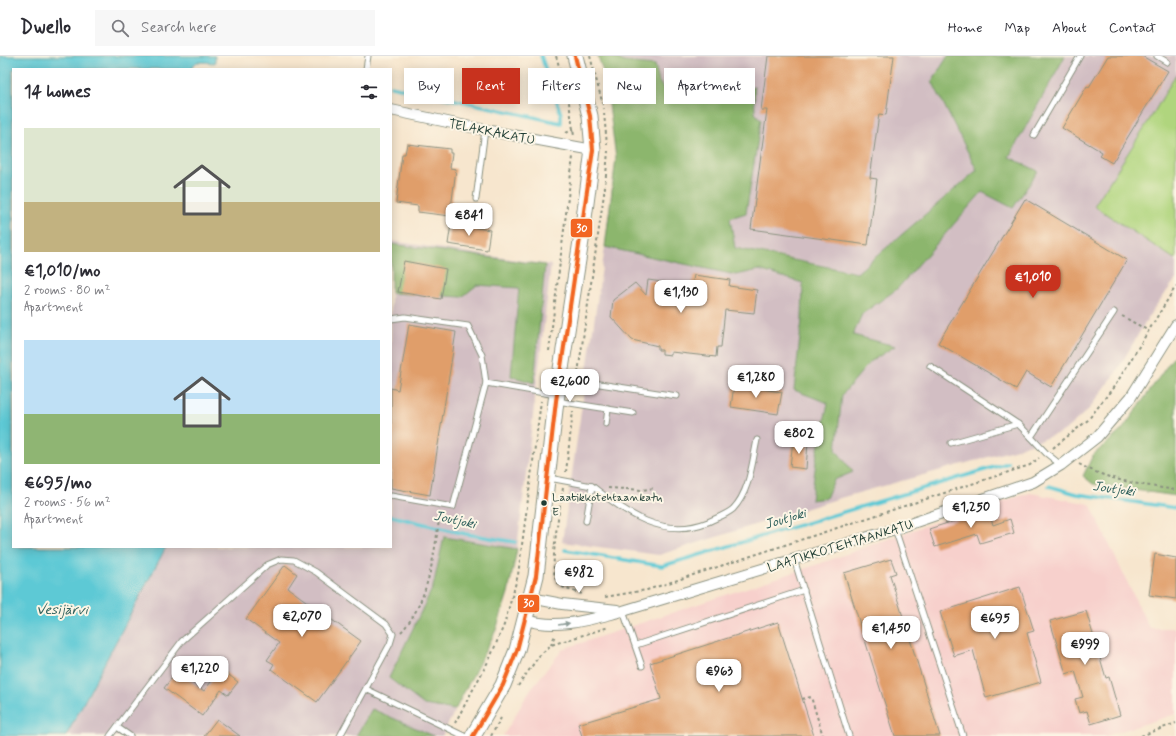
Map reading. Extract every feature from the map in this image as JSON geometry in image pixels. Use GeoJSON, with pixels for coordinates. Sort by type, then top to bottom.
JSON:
{"type":"FeatureCollection","features":[{"type":"Feature","properties":{"kind":"street"},"geometry":{"type":"LineString","coordinates":[[473,736],[503,685],[526,620],[536,576],[557,398],[581,241],[592,150],[590,116],[575,56]]}},
{"type":"Feature","properties":{"kind":"street","name":"TELAKKAKATU"},"geometry":{"type":"LineString","coordinates":[[392,110],[485,130],[592,150]]}},
{"type":"Feature","properties":{"kind":"street","name":"LAATIKKOTEHTAANKATU"},"geometry":{"type":"LineString","coordinates":[[526,620],[540,624],[558,625],[583,621],[895,529],[1033,482],[1061,465],[1097,437],[1131,396],[1176,325]]}},
{"type":"Feature","properties":{"kind":"street","name":"LAATIKKOTEHTAANKATU"},"geometry":{"type":"LineString","coordinates":[[531,598],[562,604],[623,610]]}},
{"type":"Feature","properties":{"kind":"lane"},"geometry":{"type":"LineString","coordinates":[[366,68],[368,56]]}},
{"type":"Feature","properties":{"kind":"lane"},"geometry":{"type":"LineString","coordinates":[[1034,135],[1080,56]]}},
{"type":"Feature","properties":{"kind":"lane"},"geometry":{"type":"LineString","coordinates":[[1157,56],[1167,62]]}},
{"type":"Feature","properties":{"kind":"lane"},"geometry":{"type":"LineString","coordinates":[[476,199],[485,130]]}},
{"type":"Feature","properties":{"kind":"lane"},"geometry":{"type":"LineString","coordinates":[[1031,437],[1114,312]]}},
{"type":"Feature","properties":{"kind":"lane"},"geometry":{"type":"LineString","coordinates":[[392,319],[405,317],[468,326],[482,355],[486,383],[453,507],[392,496]]}},
{"type":"Feature","properties":{"kind":"lane"},"geometry":{"type":"LineString","coordinates":[[930,366],[1018,424],[1046,453],[1061,465]]}},
{"type":"Feature","properties":{"kind":"lane"},"geometry":{"type":"LineString","coordinates":[[560,378],[677,396]]}},
{"type":"Feature","properties":{"kind":"lane"},"geometry":{"type":"LineString","coordinates":[[486,383],[633,413]]}},
{"type":"Feature","properties":{"kind":"lane"},"geometry":{"type":"LineString","coordinates":[[606,424],[608,409]]}},
{"type":"Feature","properties":{"kind":"lane"},"geometry":{"type":"LineString","coordinates":[[951,443],[1018,424]]}},
{"type":"Feature","properties":{"kind":"lane"},"geometry":{"type":"LineString","coordinates":[[548,478],[592,486],[634,517],[652,524],[676,527],[695,527],[719,517],[732,509],[743,493],[750,476],[756,440]]}},
{"type":"Feature","properties":{"kind":"lane"},"geometry":{"type":"LineString","coordinates":[[586,521],[592,486]]}},
{"type":"Feature","properties":{"kind":"lane"},"geometry":{"type":"LineString","coordinates":[[895,529],[963,736]]}},
{"type":"Feature","properties":{"kind":"lane"},"geometry":{"type":"LineString","coordinates":[[110,736],[182,641],[267,565],[281,559],[294,560],[316,572],[386,624],[393,634],[390,644],[340,736]]}},
{"type":"Feature","properties":{"kind":"lane"},"geometry":{"type":"LineString","coordinates":[[794,559],[850,736]]}},
{"type":"Feature","properties":{"kind":"lane"},"geometry":{"type":"LineString","coordinates":[[636,645],[804,590]]}},
{"type":"Feature","properties":{"kind":"lane"},"geometry":{"type":"LineString","coordinates":[[623,610],[642,666]]}},
{"type":"Feature","properties":{"kind":"lane"},"geometry":{"type":"LineString","coordinates":[[366,689],[464,736]]}},
{"type":"Feature","properties":{"kind":"lane"},"geometry":{"type":"LineString","coordinates":[[117,727],[130,736]]}},
{"type":"Feature","properties":{"kind":"path"},"geometry":{"type":"LineString","coordinates":[[598,596],[647,590],[1030,465],[1088,420],[1116,384],[1176,286]]}},
{"type":"Feature","properties":{"kind":"path"},"geometry":{"type":"LineString","coordinates":[[1114,312],[1149,331]]}},
{"type":"Feature","properties":{"kind":"path"},"geometry":{"type":"LineString","coordinates":[[1070,458],[1091,470],[1129,483],[1176,490]]}},
{"type":"Feature","properties":{"kind":"path"},"geometry":{"type":"LineString","coordinates":[[564,481],[553,567],[556,580],[563,588],[585,595]]}},
{"type":"Feature","properties":{"kind":"path"},"geometry":{"type":"LineString","coordinates":[[592,486],[643,490],[654,488]]}},
{"type":"Feature","properties":{"kind":"path"},"geometry":{"type":"LineString","coordinates":[[393,634],[402,631],[411,619],[425,589],[439,520]]}},
{"type":"Feature","properties":{"kind":"path"},"geometry":{"type":"LineString","coordinates":[[516,688],[539,656],[551,645],[627,621]]}},
{"type":"Feature","properties":{"kind":"path"},"geometry":{"type":"LineString","coordinates":[[802,699],[811,697],[824,736]]}},
{"type":"Feature","properties":{"kind":"path"},"geometry":{"type":"LineString","coordinates":[[491,736],[502,715]]}},
{"type":"Feature","properties":{"kind":"path"},"geometry":{"type":"LineString","coordinates":[[1141,736],[1176,723]]}},
{"type":"Feature","properties":{"kind":"shaded area"},"geometry":{"type":"Polygon","coordinates":[[[598,56],[948,56],[932,82],[977,170],[857,273],[778,256],[607,225],[616,158],[609,104],[656,104],[656,68],[603,68],[603,72],[598,56]]]}},
{"type":"Feature","properties":{"kind":"shaded area"},"geometry":{"type":"Polygon","coordinates":[[[1065,56],[1176,56],[1176,74],[1153,114],[1094,206],[1176,260],[1176,279],[1152,311],[1115,374],[1089,409],[1064,431],[1017,449],[840,498],[659,555],[562,542],[605,247],[759,270],[803,283],[802,320],[842,395],[852,335],[862,314],[897,289],[982,192],[1013,208],[1038,171],[1009,157],[1065,56]]]}},
{"type":"Feature","properties":{"kind":"shaded area"},"geometry":{"type":"Polygon","coordinates":[[[392,241],[551,265],[517,549],[508,593],[496,630],[442,736],[66,736],[165,548],[392,548],[392,241]]]}},
{"type":"Feature","properties":{"kind":"shaded area"},"geometry":{"type":"Polygon","coordinates":[[[1030,493],[1090,504],[1149,628],[1176,628],[1176,714],[1105,736],[503,736],[530,690],[563,649],[819,564],[930,524],[1030,493]]]}},
{"type":"Feature","properties":{"kind":"green space"},"geometry":{"type":"Polygon","coordinates":[[[598,56],[612,56],[624,62],[655,65],[656,68],[603,68],[603,72],[598,56]]]}},
{"type":"Feature","properties":{"kind":"green space"},"geometry":{"type":"Polygon","coordinates":[[[948,56],[1065,56],[1009,157],[1038,171],[1013,208],[982,192],[897,289],[862,314],[853,335],[895,346],[870,362],[842,395],[836,450],[853,472],[834,480],[826,498],[811,500],[817,454],[828,403],[794,390],[802,320],[803,283],[759,270],[736,275],[605,247],[616,158],[609,104],[656,104],[656,69],[659,82],[664,90],[664,104],[755,104],[755,113],[761,120],[746,213],[730,218],[735,248],[857,273],[977,170],[932,81],[948,56]]]}},
{"type":"Feature","properties":{"kind":"green space"},"geometry":{"type":"Polygon","coordinates":[[[1176,74],[1176,260],[1094,206],[1153,114],[1176,74]]]}},
{"type":"Feature","properties":{"kind":"green space"},"geometry":{"type":"Polygon","coordinates":[[[392,244],[545,265],[534,383],[511,376],[519,288],[477,285],[462,297],[392,293],[392,244]]]}},
{"type":"Feature","properties":{"kind":"green space"},"geometry":{"type":"Polygon","coordinates":[[[1174,356],[1176,357],[1176,496],[1093,484],[1083,476],[1093,455],[1122,430],[1174,356]]]}},
{"type":"Feature","properties":{"kind":"green space"},"geometry":{"type":"Polygon","coordinates":[[[444,537],[517,549],[508,593],[496,630],[455,710],[424,705],[389,678],[433,587],[444,537]]]}},
{"type":"Feature","properties":{"kind":"green space"},"geometry":{"type":"Polygon","coordinates":[[[372,709],[434,736],[356,736],[372,709]]]}},
{"type":"Feature","properties":{"kind":"water","name":"Vesijärvi"},"geometry":{"type":"Polygon","coordinates":[[[0,56],[215,56],[215,63],[197,62],[191,68],[12,68],[12,548],[165,548],[66,736],[0,736],[0,56]]]}},
{"type":"Feature","properties":{"kind":"building"},"geometry":{"type":"Polygon","coordinates":[[[768,56],[894,56],[886,115],[879,114],[870,178],[877,179],[868,245],[751,229],[767,110],[761,110],[768,56]]]}},
{"type":"Feature","properties":{"kind":"building"},"geometry":{"type":"Polygon","coordinates":[[[1108,56],[1142,56],[1168,71],[1112,163],[1100,156],[1102,152],[1062,128],[1087,86],[1089,87],[1108,56]]]}},
{"type":"Feature","properties":{"kind":"building"},"geometry":{"type":"Polygon","coordinates":[[[407,144],[450,149],[450,153],[452,153],[450,168],[456,169],[450,216],[418,212],[418,206],[396,203],[402,154],[405,154],[407,144]]]}},
{"type":"Feature","properties":{"kind":"building"},"geometry":{"type":"Polygon","coordinates":[[[1025,199],[1127,260],[1051,387],[1026,372],[1016,389],[938,343],[1025,199]]]}},
{"type":"Feature","properties":{"kind":"building"},"geometry":{"type":"Polygon","coordinates":[[[451,224],[490,230],[487,250],[448,244],[451,224]]]}},
{"type":"Feature","properties":{"kind":"building"},"geometry":{"type":"Polygon","coordinates":[[[404,261],[446,269],[441,299],[398,292],[404,261]]]}},
{"type":"Feature","properties":{"kind":"building"},"geometry":{"type":"Polygon","coordinates":[[[694,275],[730,280],[729,286],[757,290],[754,313],[725,310],[721,347],[717,347],[716,357],[671,352],[671,355],[662,354],[662,350],[658,350],[658,346],[632,340],[611,317],[613,300],[635,283],[646,295],[648,280],[692,286],[694,275]]]}},
{"type":"Feature","properties":{"kind":"building"},"geometry":{"type":"Polygon","coordinates":[[[409,324],[456,332],[430,495],[392,488],[392,388],[398,390],[409,324]]]}},
{"type":"Feature","properties":{"kind":"building"},"geometry":{"type":"Polygon","coordinates":[[[734,385],[782,392],[778,414],[731,407],[734,385]]]}},
{"type":"Feature","properties":{"kind":"building"},"geometry":{"type":"Polygon","coordinates":[[[793,440],[808,442],[806,469],[790,467],[793,440]]]}},
{"type":"Feature","properties":{"kind":"building"},"geometry":{"type":"Polygon","coordinates":[[[988,510],[993,525],[1010,519],[1014,533],[980,543],[977,534],[935,547],[929,529],[988,510]]]}},
{"type":"Feature","properties":{"kind":"building"},"geometry":{"type":"Polygon","coordinates":[[[1155,554],[1176,558],[1176,599],[1149,595],[1155,554]]]}},
{"type":"Feature","properties":{"kind":"building"},"geometry":{"type":"Polygon","coordinates":[[[891,559],[896,573],[890,575],[940,736],[895,736],[844,573],[891,559]]]}},
{"type":"Feature","properties":{"kind":"building"},"geometry":{"type":"Polygon","coordinates":[[[285,565],[297,574],[288,588],[361,641],[317,702],[271,669],[274,664],[267,660],[279,643],[246,619],[285,565]]]}},
{"type":"Feature","properties":{"kind":"building"},"geometry":{"type":"Polygon","coordinates":[[[1020,587],[1034,631],[1027,633],[1041,682],[986,698],[973,650],[954,656],[940,612],[1020,587]]]}},
{"type":"Feature","properties":{"kind":"building"},"geometry":{"type":"Polygon","coordinates":[[[1086,611],[1106,678],[1109,677],[1120,715],[1091,724],[1087,711],[1079,713],[1075,699],[1083,697],[1075,671],[1066,674],[1050,621],[1086,611]]]}},
{"type":"Feature","properties":{"kind":"building"},"geometry":{"type":"Polygon","coordinates":[[[778,622],[814,736],[582,736],[578,724],[661,699],[650,663],[778,622]]]}},
{"type":"Feature","properties":{"kind":"building"},"geometry":{"type":"Polygon","coordinates":[[[221,669],[238,682],[228,695],[221,690],[202,716],[164,688],[177,671],[204,691],[221,669]]]}},
{"type":"Feature","properties":{"kind":"building"},"geometry":{"type":"Polygon","coordinates":[[[217,719],[240,736],[204,736],[217,719]]]}},
{"type":"Feature","properties":{"kind":"waterway"},"geometry":{"type":"LineString","coordinates":[[392,86],[561,123],[561,114],[541,56]]}},
{"type":"Feature","properties":{"kind":"waterway","name":"Joutjoki"},"geometry":{"type":"LineString","coordinates":[[565,550],[662,566],[1008,463]]}},
{"type":"Feature","properties":{"kind":"waterway","name":"Joutjoki"},"geometry":{"type":"LineString","coordinates":[[1049,486],[1077,494],[1176,508]]}},
{"type":"Feature","properties":{"kind":"waterway","name":"Joutjoki"},"geometry":{"type":"LineString","coordinates":[[392,516],[466,534],[515,542]]}},
{"type":"Feature","properties":{"kind":"transit line","name":"30"},"geometry":{"type":"LineString","coordinates":[[473,736],[503,685],[517,650],[536,576],[556,401],[593,150],[590,116],[575,56]]}},
{"type":"Feature","properties":{"kind":"place","name":"Laatikkotehtaankatu E"},"geometry":{"type":"Point","coordinates":[544,503]}}]}
